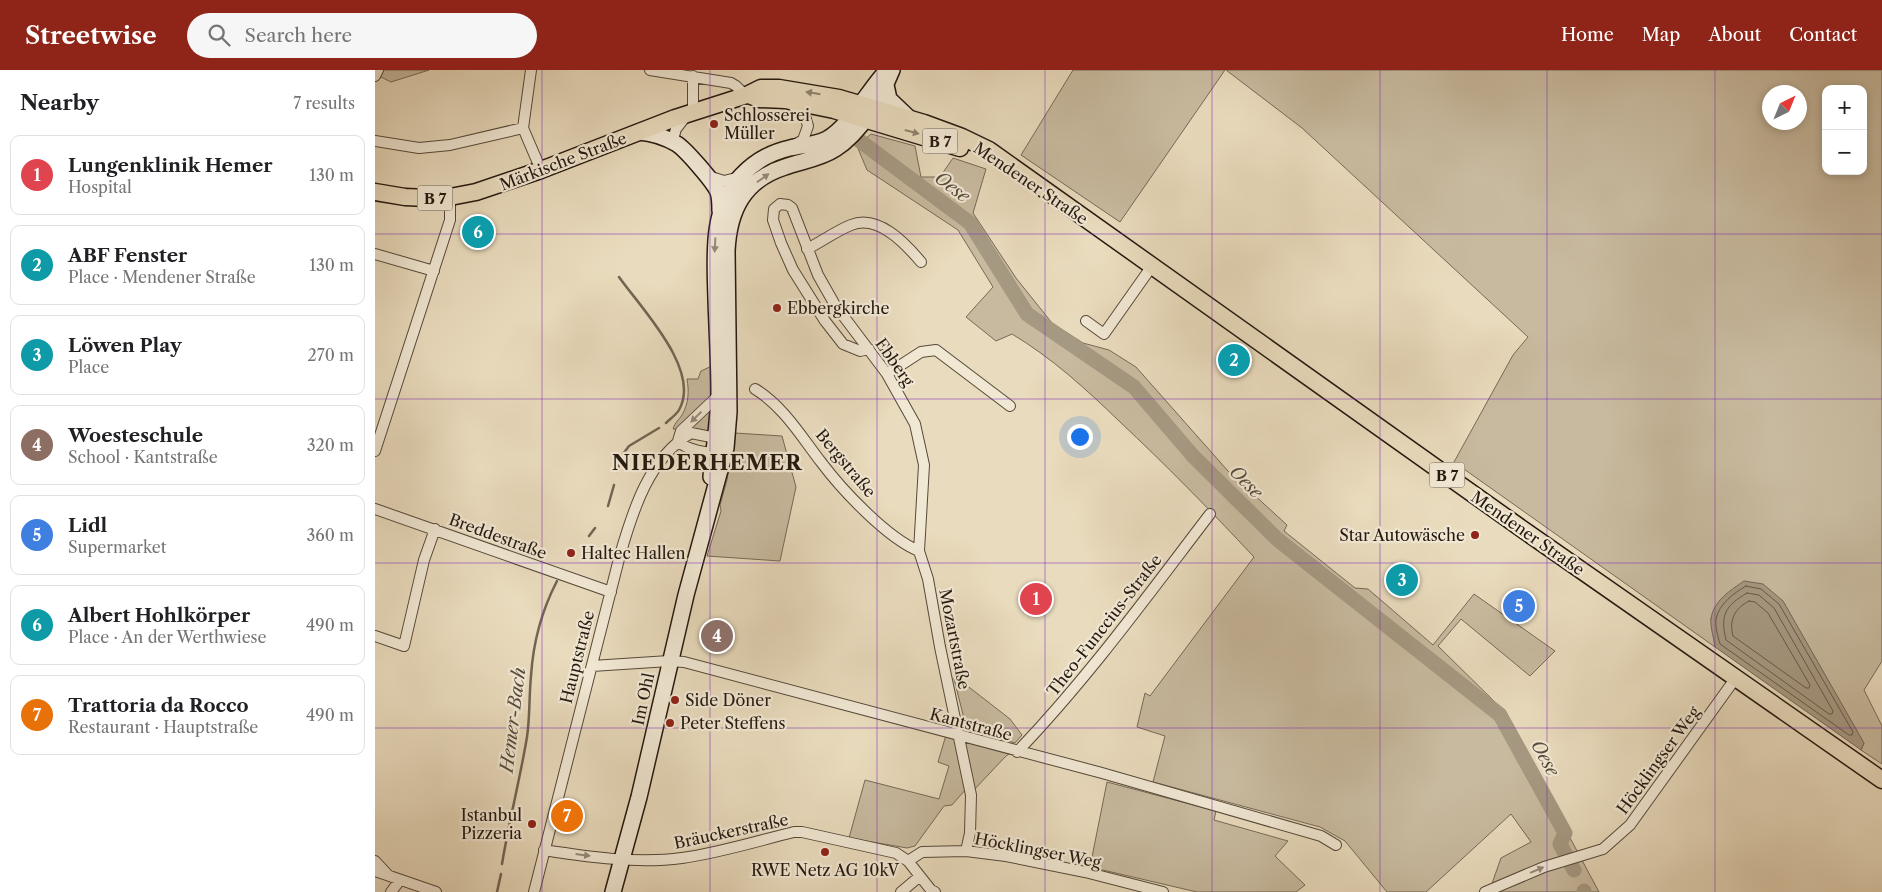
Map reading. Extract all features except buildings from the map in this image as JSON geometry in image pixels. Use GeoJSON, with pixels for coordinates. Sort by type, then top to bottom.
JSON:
{"type":"FeatureCollection","features":[{"type":"Feature","properties":{"kind":"main road"},"geometry":{"type":"LineString","coordinates":[[719,446],[721,277],[732,215],[749,190],[768,174],[835,150],[847,140],[862,112],[892,70]]}},
{"type":"Feature","properties":{"kind":"main road"},"geometry":{"type":"LineString","coordinates":[[887,77],[889,99],[910,119]]}},
{"type":"Feature","properties":{"kind":"main road","name":"Märkische Straße"},"geometry":{"type":"LineString","coordinates":[[375,192],[405,197],[450,197],[494,187],[761,88],[779,88],[839,98],[862,112],[1013,169]]}},
{"type":"Feature","properties":{"kind":"main road","name":"Märkische Straße"},"geometry":{"type":"LineString","coordinates":[[746,95],[759,99],[785,100],[862,112]]}},
{"type":"Feature","properties":{"kind":"main road"},"geometry":{"type":"LineString","coordinates":[[720,214],[732,189],[740,177],[752,165],[770,155],[787,149],[815,144],[829,137],[862,112]]}},
{"type":"Feature","properties":{"kind":"main road","name":"Mendener Straße"},"geometry":{"type":"LineString","coordinates":[[862,112],[910,119],[961,137],[989,150],[1013,169],[1735,679],[1882,780]]}},
{"type":"Feature","properties":{"kind":"main road"},"geometry":{"type":"LineString","coordinates":[[639,132],[651,133],[676,141],[708,176],[719,193],[720,214],[716,237],[721,277],[729,412],[719,446]]}},
{"type":"Feature","properties":{"kind":"main road","name":"Im Ohl"},"geometry":{"type":"LineString","coordinates":[[613,892],[641,788],[669,661],[709,514],[719,446]]}},
{"type":"Feature","properties":{"kind":"street"},"geometry":{"type":"LineString","coordinates":[[375,76],[378,70]]}},
{"type":"Feature","properties":{"kind":"street"},"geometry":{"type":"LineString","coordinates":[[531,70],[523,128],[541,170]]}},
{"type":"Feature","properties":{"kind":"street"},"geometry":{"type":"LineString","coordinates":[[650,70],[731,82],[746,95]]}},
{"type":"Feature","properties":{"kind":"street"},"geometry":{"type":"LineString","coordinates":[[676,141],[679,122],[690,113],[693,76]]}},
{"type":"Feature","properties":{"kind":"street"},"geometry":{"type":"LineString","coordinates":[[785,100],[805,116],[808,126],[803,140],[787,149]]}},
{"type":"Feature","properties":{"kind":"street"},"geometry":{"type":"LineString","coordinates":[[660,124],[669,130],[676,141]]}},
{"type":"Feature","properties":{"kind":"street"},"geometry":{"type":"LineString","coordinates":[[375,141],[419,148],[451,145],[523,128]]}},
{"type":"Feature","properties":{"kind":"street"},"geometry":{"type":"LineString","coordinates":[[708,176],[724,181],[740,177]]}},
{"type":"Feature","properties":{"kind":"street"},"geometry":{"type":"LineString","coordinates":[[375,451],[450,220],[450,197]]}},
{"type":"Feature","properties":{"kind":"street","name":"Ebberg"},"geometry":{"type":"LineString","coordinates":[[869,349],[859,351],[843,344],[793,270],[773,220],[774,209],[781,204],[792,208],[818,275],[835,305],[869,349],[887,374],[915,424],[924,465],[919,551]]}},
{"type":"Feature","properties":{"kind":"street"},"geometry":{"type":"LineString","coordinates":[[807,249],[849,225],[858,222],[869,222],[907,245],[921,262]]}},
{"type":"Feature","properties":{"kind":"street"},"geometry":{"type":"LineString","coordinates":[[375,254],[432,274]]}},
{"type":"Feature","properties":{"kind":"street"},"geometry":{"type":"LineString","coordinates":[[1086,321],[1104,334],[1152,266]]}},
{"type":"Feature","properties":{"kind":"street"},"geometry":{"type":"LineString","coordinates":[[887,374],[921,352],[936,350],[1010,406]]}},
{"type":"Feature","properties":{"kind":"street","name":"Bergstraße"},"geometry":{"type":"LineString","coordinates":[[755,389],[767,396],[803,436],[821,463],[872,517],[902,543],[919,551]]}},
{"type":"Feature","properties":{"kind":"street","name":"Hauptstraße"},"geometry":{"type":"LineString","coordinates":[[534,892],[627,529],[637,505],[665,454],[678,441],[681,431],[719,395]]}},
{"type":"Feature","properties":{"kind":"street"},"geometry":{"type":"LineString","coordinates":[[691,433],[719,446],[684,447],[678,441],[691,433]]}},
{"type":"Feature","properties":{"kind":"street","name":"Breddestraße"},"geometry":{"type":"LineString","coordinates":[[375,509],[611,592]]}},
{"type":"Feature","properties":{"kind":"street","name":"Theo-Funccius-Straße"},"geometry":{"type":"LineString","coordinates":[[1017,752],[1092,668],[1211,514]]}},
{"type":"Feature","properties":{"kind":"street"},"geometry":{"type":"LineString","coordinates":[[375,636],[404,646],[424,560],[435,529]]}},
{"type":"Feature","properties":{"kind":"street","name":"Mozartstraße"},"geometry":{"type":"LineString","coordinates":[[919,551],[928,578],[940,647],[971,795],[970,833],[967,851]]}},
{"type":"Feature","properties":{"kind":"street","name":"Kantstraße"},"geometry":{"type":"LineString","coordinates":[[592,666],[669,661],[684,662],[1102,774],[1321,836],[1336,845]]}},
{"type":"Feature","properties":{"kind":"street","name":"Höcklingser Weg"},"geometry":{"type":"LineString","coordinates":[[1485,892],[1543,867],[1603,849],[1630,825],[1735,679]]}},
{"type":"Feature","properties":{"kind":"street","name":"Bräuckerstraße"},"geometry":{"type":"LineString","coordinates":[[544,850],[643,860],[681,858],[794,832],[803,832],[896,853],[909,861],[931,890],[935,892]]}},
{"type":"Feature","properties":{"kind":"street","name":"Höcklingser Weg"},"geometry":{"type":"LineString","coordinates":[[909,861],[922,852],[967,851],[1006,856],[1085,872],[1163,892]]}},
{"type":"Feature","properties":{"kind":"street"},"geometry":{"type":"LineString","coordinates":[[375,861],[396,878]]}},
{"type":"Feature","properties":{"kind":"street"},"geometry":{"type":"LineString","coordinates":[[375,872],[436,892]]}},
{"type":"Feature","properties":{"kind":"street"},"geometry":{"type":"LineString","coordinates":[[901,892],[920,876]]}},
{"type":"Feature","properties":{"kind":"street"},"geometry":{"type":"LineString","coordinates":[[391,892],[396,878]]}},
{"type":"Feature","properties":{"kind":"street"},"geometry":{"type":"LineString","coordinates":[[407,892],[419,886]]}},
{"type":"Feature","properties":{"kind":"shaded area"},"geometry":{"type":"Polygon","coordinates":[[[381,70],[429,70],[391,82],[379,76],[381,70]]]}},
{"type":"Feature","properties":{"kind":"shaded area"},"geometry":{"type":"Polygon","coordinates":[[[1073,70],[1225,70],[1120,222],[1021,155],[1073,70]]]}},
{"type":"Feature","properties":{"kind":"shaded area"},"geometry":{"type":"Polygon","coordinates":[[[1226,70],[1882,70],[1882,661],[1864,690],[1882,726],[1882,764],[1861,750],[1864,743],[1711,618],[1715,647],[1454,462],[1513,355],[1528,337],[1302,128],[1226,70]]]}},
{"type":"Feature","properties":{"kind":"shaded area"},"geometry":{"type":"Polygon","coordinates":[[[871,134],[915,146],[921,177],[940,177],[953,158],[986,169],[973,213],[1016,278],[1052,323],[1083,343],[1109,350],[1136,367],[1228,471],[1287,525],[1284,531],[1355,588],[1368,589],[1433,645],[1474,594],[1555,651],[1530,676],[1461,619],[1438,646],[1500,707],[1599,892],[1489,892],[1501,858],[1531,842],[1511,814],[1426,892],[1387,892],[1345,841],[1320,827],[1153,782],[1165,736],[1137,727],[1145,693],[1150,696],[1254,557],[1154,454],[1068,374],[1012,334],[996,341],[966,317],[993,287],[958,230],[867,170],[857,146],[871,134]]]}},
{"type":"Feature","properties":{"kind":"shaded area"},"geometry":{"type":"Polygon","coordinates":[[[714,365],[714,433],[673,429],[686,406],[687,379],[698,379],[701,371],[714,365]]]}},
{"type":"Feature","properties":{"kind":"shaded area"},"geometry":{"type":"Polygon","coordinates":[[[735,433],[782,436],[796,487],[780,561],[707,556],[721,511],[720,505],[727,480],[735,433]]]}},
{"type":"Feature","properties":{"kind":"shaded area"},"geometry":{"type":"Polygon","coordinates":[[[958,674],[965,684],[1010,719],[1022,735],[1015,743],[967,730],[954,679],[955,675],[958,674]]]}},
{"type":"Feature","properties":{"kind":"shaded area"},"geometry":{"type":"Polygon","coordinates":[[[946,735],[958,737],[966,789],[952,805],[944,806],[915,846],[907,848],[849,838],[865,780],[939,799],[949,766],[938,762],[946,735]]]}},
{"type":"Feature","properties":{"kind":"shaded area"},"geometry":{"type":"Polygon","coordinates":[[[961,737],[1012,752],[972,792],[961,737]]]}},
{"type":"Feature","properties":{"kind":"shaded area"},"geometry":{"type":"Polygon","coordinates":[[[1107,782],[1216,811],[1214,820],[1288,841],[1275,856],[1305,885],[1296,892],[1197,892],[1090,867],[1107,782]]]}},
{"type":"Feature","properties":{"kind":"water"},"geometry":{"type":"Polygon","coordinates":[[[1744,581],[1763,584],[1783,601],[1864,743],[1861,750],[1715,647],[1711,625],[1712,613],[1723,597],[1744,581]]]}},
{"type":"Feature","properties":{"kind":"waterway","name":"Oese"},"geometry":{"type":"LineString","coordinates":[[860,141],[970,223],[1027,314],[1134,387],[1193,456],[1277,539],[1500,715],[1565,833],[1560,844],[1574,870]]}},
{"type":"Feature","properties":{"kind":"waterway","name":"Hemer-Bach"},"geometry":{"type":"LineString","coordinates":[[619,277],[653,322],[676,358],[682,377],[684,394],[679,410],[666,423]]}},
{"type":"Feature","properties":{"kind":"waterway","name":"Hemer-Bach"},"geometry":{"type":"LineString","coordinates":[[617,471],[623,454],[629,446],[659,428]]}},
{"type":"Feature","properties":{"kind":"waterway","name":"Hemer-Bach"},"geometry":{"type":"LineString","coordinates":[[608,506],[614,485]]}},
{"type":"Feature","properties":{"kind":"waterway","name":"Hemer-Bach"},"geometry":{"type":"LineString","coordinates":[[589,536],[595,528]]}},
{"type":"Feature","properties":{"kind":"waterway","name":"Hemer-Bach"},"geometry":{"type":"LineString","coordinates":[[502,864],[527,737],[530,684],[536,640],[543,615],[557,581]]}},
{"type":"Feature","properties":{"kind":"waterway","name":"Hemer-Bach"},"geometry":{"type":"LineString","coordinates":[[497,892],[501,874]]}},
{"type":"Feature","properties":{"kind":"place","name":"Schlosserei Müller"},"geometry":{"type":"Point","coordinates":[714,124]}},
{"type":"Feature","properties":{"kind":"place","name":"Albert Hohlkörper"},"geometry":{"type":"Point","coordinates":[478,232]}},
{"type":"Feature","properties":{"kind":"place","name":"Ebbergkirche"},"geometry":{"type":"Point","coordinates":[777,308]}},
{"type":"Feature","properties":{"kind":"place","name":"ABF Fenster"},"geometry":{"type":"Point","coordinates":[1234,360]}},
{"type":"Feature","properties":{"kind":"place","name":"Star Autowäsche"},"geometry":{"type":"Point","coordinates":[1475,535]}},
{"type":"Feature","properties":{"kind":"place","name":"Haltec Hallen"},"geometry":{"type":"Point","coordinates":[571,553]}},
{"type":"Feature","properties":{"kind":"place","name":"Löwen Play"},"geometry":{"type":"Point","coordinates":[1402,580]}},
{"type":"Feature","properties":{"kind":"place","name":"Lungenklinik Hemer"},"geometry":{"type":"Point","coordinates":[1036,599]}},
{"type":"Feature","properties":{"kind":"place","name":"Lidl"},"geometry":{"type":"Point","coordinates":[1519,606]}},
{"type":"Feature","properties":{"kind":"place","name":"Woesteschule"},"geometry":{"type":"Point","coordinates":[717,636]}},
{"type":"Feature","properties":{"kind":"place","name":"Side Döner"},"geometry":{"type":"Point","coordinates":[675,700]}},
{"type":"Feature","properties":{"kind":"place","name":"Peter Steffens"},"geometry":{"type":"Point","coordinates":[670,723]}},
{"type":"Feature","properties":{"kind":"place","name":"Trattoria da Rocco"},"geometry":{"type":"Point","coordinates":[567,816]}},
{"type":"Feature","properties":{"kind":"place","name":"Istanbul Pizzeria"},"geometry":{"type":"Point","coordinates":[532,824]}},
{"type":"Feature","properties":{"kind":"place","name":"RWE Netz AG 10kV"},"geometry":{"type":"Point","coordinates":[825,852]}},
{"type":"Feature","properties":{"kind":"district","name":"NIEDERHEMER"},"geometry":{"type":"Point","coordinates":[707,462]}}]}
